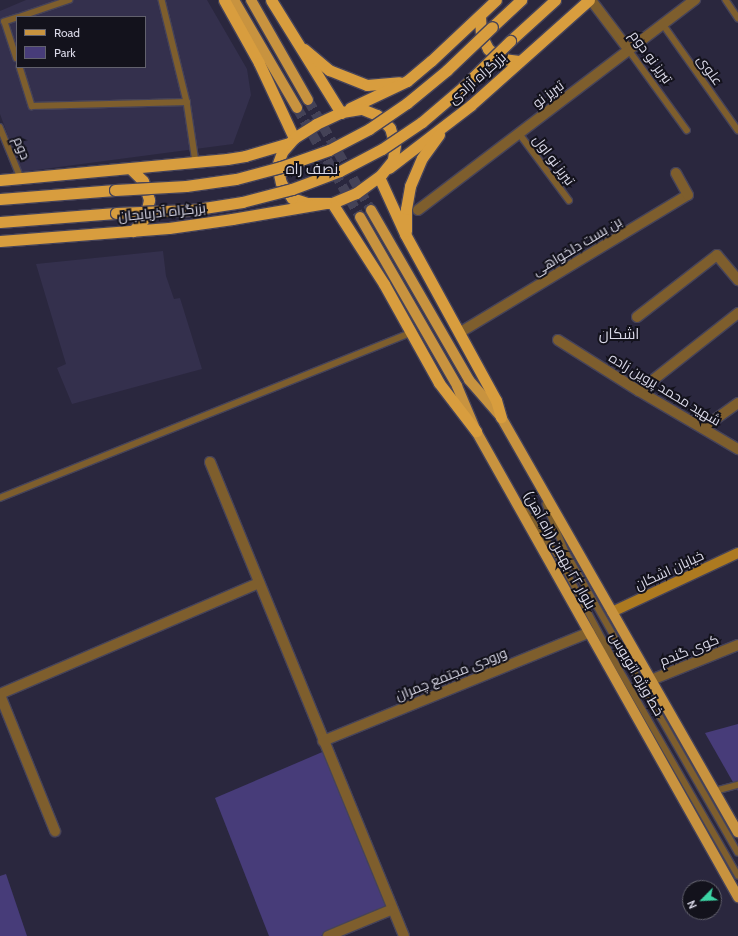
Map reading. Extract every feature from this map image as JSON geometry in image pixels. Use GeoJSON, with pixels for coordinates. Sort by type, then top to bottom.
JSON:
{"type":"FeatureCollection","features":[{"type":"Feature","properties":{"kind":"highway"},"geometry":{"type":"LineString","coordinates":[[224,0],[259,63],[292,140]]}},
{"type":"Feature","properties":{"kind":"highway"},"geometry":{"type":"LineString","coordinates":[[271,0],[342,113]]}},
{"type":"Feature","properties":{"kind":"highway"},"geometry":{"type":"LineString","coordinates":[[0,180],[196,163],[245,156],[292,140],[316,124],[407,81],[496,0]]}},
{"type":"Feature","properties":{"kind":"highway","name":"بزرگراه آذربایجان"},"geometry":{"type":"LineString","coordinates":[[0,199],[186,186],[236,179],[281,167],[329,150],[368,129],[407,103],[447,70],[521,0]]}},
{"type":"Feature","properties":{"kind":"highway","name":"بزرگراه آزادی"},"geometry":{"type":"LineString","coordinates":[[116,213],[191,210],[242,202],[292,189],[340,171],[382,149],[422,122],[463,87],[554,0]]}},
{"type":"Feature","properties":{"kind":"highway","name":"بزرگراه آزادی"},"geometry":{"type":"LineString","coordinates":[[380,176],[447,124],[590,0]]}},
{"type":"Feature","properties":{"kind":"highway"},"geometry":{"type":"LineString","coordinates":[[480,16],[481,35],[488,49],[503,59],[519,61]]}},
{"type":"Feature","properties":{"kind":"highway"},"geometry":{"type":"LineString","coordinates":[[296,42],[329,70],[367,85],[407,81]]}},
{"type":"Feature","properties":{"kind":"highway"},"geometry":{"type":"LineString","coordinates":[[292,140],[282,152],[277,166],[281,183],[292,198],[307,203],[329,203],[356,193],[380,176],[393,160],[395,145],[390,128],[377,115],[362,109],[342,113]]}},
{"type":"Feature","properties":{"kind":"highway"},"geometry":{"type":"LineString","coordinates":[[406,234],[406,209],[410,186],[422,158],[447,124]]}},
{"type":"Feature","properties":{"kind":"highway"},"geometry":{"type":"LineString","coordinates":[[130,168],[143,181],[149,200],[145,218],[133,231]]}},
{"type":"Feature","properties":{"kind":"highway"},"geometry":{"type":"LineString","coordinates":[[380,176],[406,234],[496,400],[501,417]]}},
{"type":"Feature","properties":{"kind":"highway"},"geometry":{"type":"LineString","coordinates":[[329,203],[384,284],[439,383],[476,432]]}},
{"type":"Feature","properties":{"kind":"highway","name":"بزرگراه آذربایجان"},"geometry":{"type":"LineString","coordinates":[[0,241],[202,224],[329,203]]}},
{"type":"Feature","properties":{"kind":"highway","name":"بزرگراه آذربایجان"},"geometry":{"type":"LineString","coordinates":[[0,222],[116,213]]}},
{"type":"Feature","properties":{"kind":"main road"},"geometry":{"type":"LineString","coordinates":[[234,0],[296,108]]}},
{"type":"Feature","properties":{"kind":"main road"},"geometry":{"type":"LineString","coordinates":[[251,0],[308,100]]}},
{"type":"Feature","properties":{"kind":"main road","name":"بلوار ۲۲ بهمن (راه آهن)"},"geometry":{"type":"LineString","coordinates":[[371,210],[469,380],[501,417],[738,832]]}},
{"type":"Feature","properties":{"kind":"main road","name":"بلوار ۲۲ بهمن (راه آهن)"},"geometry":{"type":"LineString","coordinates":[[360,217],[457,386],[476,432],[510,488],[738,897]]}},
{"type":"Feature","properties":{"kind":"main road","name":"خیابان اشکان"},"geometry":{"type":"LineString","coordinates":[[612,612],[738,553]]}},
{"type":"Feature","properties":{"kind":"street","name":"تبریز نو دوم"},"geometry":{"type":"LineString","coordinates":[[590,0],[629,50]]}},
{"type":"Feature","properties":{"kind":"street","name":"تبریز نو"},"geometry":{"type":"LineString","coordinates":[[418,210],[695,0]]}},
{"type":"Feature","properties":{"kind":"street","name":"بن بست دلخواهی"},"geometry":{"type":"LineString","coordinates":[[459,333],[688,195],[676,173]]}},
{"type":"Feature","properties":{"kind":"street"},"geometry":{"type":"LineString","coordinates":[[637,317],[717,255],[738,280]]}},
{"type":"Feature","properties":{"kind":"street"},"geometry":{"type":"LineString","coordinates":[[639,391],[738,314]]}},
{"type":"Feature","properties":{"kind":"street","name":"شهید محمد پروین زاده"},"geometry":{"type":"LineString","coordinates":[[558,340],[639,391],[738,448]]}},
{"type":"Feature","properties":{"kind":"street"},"geometry":{"type":"LineString","coordinates":[[703,428],[738,403]]}},
{"type":"Feature","properties":{"kind":"street"},"geometry":{"type":"LineString","coordinates":[[210,462],[404,936]]}},
{"type":"Feature","properties":{"kind":"street"},"geometry":{"type":"LineString","coordinates":[[55,831],[0,694],[259,583]]}},
{"type":"Feature","properties":{"kind":"street","name":"ورودی مجتمع چمران"},"geometry":{"type":"LineString","coordinates":[[323,741],[590,632]]}},
{"type":"Feature","properties":{"kind":"street","name":"کوی گندم"},"geometry":{"type":"LineString","coordinates":[[651,680],[738,645]]}},
{"type":"Feature","properties":{"kind":"street"},"geometry":{"type":"LineString","coordinates":[[328,936],[393,909]]}},
{"type":"Feature","properties":{"kind":"lane"},"geometry":{"type":"LineString","coordinates":[[21,16],[69,0]]}},
{"type":"Feature","properties":{"kind":"lane"},"geometry":{"type":"LineString","coordinates":[[162,0],[187,102],[196,163]]}},
{"type":"Feature","properties":{"kind":"lane"},"geometry":{"type":"LineString","coordinates":[[726,0],[738,18]]}},
{"type":"Feature","properties":{"kind":"lane"},"geometry":{"type":"LineString","coordinates":[[16,18],[5,22],[16,55]]}},
{"type":"Feature","properties":{"kind":"lane","name":"علوی"},"geometry":{"type":"LineString","coordinates":[[663,24],[738,130]]}},
{"type":"Feature","properties":{"kind":"lane","name":"تبریز نو دوم"},"geometry":{"type":"LineString","coordinates":[[629,50],[687,130]]}},
{"type":"Feature","properties":{"kind":"lane"},"geometry":{"type":"LineString","coordinates":[[20,68],[32,106],[187,102]]}},
{"type":"Feature","properties":{"kind":"lane","name":"دوم"},"geometry":{"type":"LineString","coordinates":[[0,126],[21,178]]}},
{"type":"Feature","properties":{"kind":"lane","name":"تبریز نو اول"},"geometry":{"type":"LineString","coordinates":[[519,133],[569,200]]}},
{"type":"Feature","properties":{"kind":"lane"},"geometry":{"type":"LineString","coordinates":[[0,498],[411,333]]}},
{"type":"Feature","properties":{"kind":"lane","name":"خط ویژه اتوبوس"},"geometry":{"type":"LineString","coordinates":[[534,475],[566,552],[738,852]]}},
{"type":"Feature","properties":{"kind":"lane","name":"خط ویژه اتوبوس"},"geometry":{"type":"LineString","coordinates":[[510,488],[559,557],[608,649],[738,875]]}},
{"type":"Feature","properties":{"kind":"lane"},"geometry":{"type":"LineString","coordinates":[[715,791],[738,785]]}},
{"type":"Feature","properties":{"kind":"shaded area"},"geometry":{"type":"Polygon","coordinates":[[[26,0],[207,0],[247,69],[251,95],[233,144],[21,172],[0,114],[0,11],[26,0]]]}},
{"type":"Feature","properties":{"kind":"shaded area"},"geometry":{"type":"Polygon","coordinates":[[[163,251],[166,276],[174,299],[180,298],[202,369],[72,404],[57,368],[66,364],[36,264],[163,251]]]}},
{"type":"Feature","properties":{"kind":"green space"},"geometry":{"type":"Polygon","coordinates":[[[738,724],[738,791],[705,733],[738,724]]]}},
{"type":"Feature","properties":{"kind":"green space"},"geometry":{"type":"Polygon","coordinates":[[[327,750],[391,906],[321,936],[269,936],[215,798],[327,750]]]}},
{"type":"Feature","properties":{"kind":"green space"},"geometry":{"type":"Polygon","coordinates":[[[6,874],[27,936],[0,936],[0,876],[6,874]]]}},
{"type":"Feature","properties":{"kind":"tunnel"},"geometry":{"type":"LineString","coordinates":[[308,100],[371,210]]}},
{"type":"Feature","properties":{"kind":"tunnel"},"geometry":{"type":"LineString","coordinates":[[297,108],[360,217]]}},
{"type":"Feature","properties":{"kind":"district","name":"نصف راه"},"geometry":{"type":"Point","coordinates":[312,170]}},
{"type":"Feature","properties":{"kind":"district","name":"اشکان"},"geometry":{"type":"Point","coordinates":[619,335]}}]}
